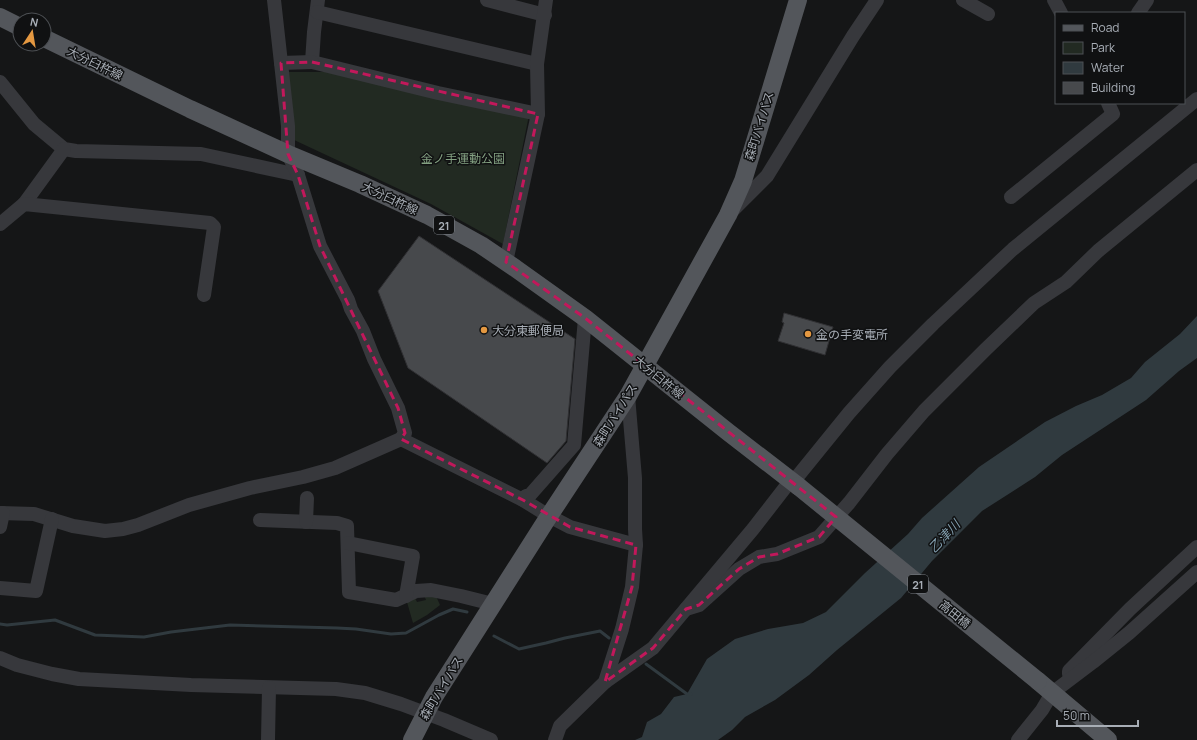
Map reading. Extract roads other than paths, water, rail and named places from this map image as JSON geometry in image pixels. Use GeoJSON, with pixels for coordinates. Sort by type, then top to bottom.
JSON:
{"type":"FeatureCollection","features":[{"type":"Feature","properties":{"kind":"main road","name":"森町バイパス"},"geometry":{"type":"LineString","coordinates":[[412,740],[434,697],[549,516],[628,396],[728,214],[743,181],[798,0]]}},
{"type":"Feature","properties":{"kind":"main road"},"geometry":{"type":"LineString","coordinates":[[0,17],[12,23]]}},
{"type":"Feature","properties":{"kind":"main road","name":"大分臼杵線"},"geometry":{"type":"LineString","coordinates":[[52,42],[190,109],[427,215],[481,246],[585,318],[794,483]]}},
{"type":"Feature","properties":{"kind":"main road","name":"高田橋"},"geometry":{"type":"LineString","coordinates":[[794,483],[1052,692]]}},
{"type":"Feature","properties":{"kind":"main road","name":"21"},"geometry":{"type":"LineString","coordinates":[[1052,692],[1108,740]]}},
{"type":"Feature","properties":{"kind":"street"},"geometry":{"type":"LineString","coordinates":[[0,527],[2,513],[34,514],[74,526],[105,531],[122,529],[138,525],[189,505],[250,488],[303,477],[335,468],[402,439],[405,433],[398,408],[374,360],[363,331],[320,246],[298,175],[288,154],[288,126],[274,0]]}},
{"type":"Feature","properties":{"kind":"street"},"geometry":{"type":"LineString","coordinates":[[487,0],[544,15]]}},
{"type":"Feature","properties":{"kind":"street"},"geometry":{"type":"LineString","coordinates":[[506,262],[538,114],[537,64],[546,0]]}},
{"type":"Feature","properties":{"kind":"street"},"geometry":{"type":"LineString","coordinates":[[728,214],[767,176],[853,36],[877,0]]}},
{"type":"Feature","properties":{"kind":"street"},"geometry":{"type":"LineString","coordinates":[[963,0],[988,14]]}},
{"type":"Feature","properties":{"kind":"street"},"geometry":{"type":"LineString","coordinates":[[1054,0],[1060,12]]}},
{"type":"Feature","properties":{"kind":"street"},"geometry":{"type":"LineString","coordinates":[[1139,12],[1147,0]]}},
{"type":"Feature","properties":{"kind":"street"},"geometry":{"type":"LineString","coordinates":[[312,62],[314,32],[318,6],[537,64]]}},
{"type":"Feature","properties":{"kind":"street"},"geometry":{"type":"LineString","coordinates":[[281,63],[312,62],[438,93],[538,114]]}},
{"type":"Feature","properties":{"kind":"street"},"geometry":{"type":"LineString","coordinates":[[0,82],[34,124],[64,149],[76,151],[201,154],[298,175]]}},
{"type":"Feature","properties":{"kind":"street"},"geometry":{"type":"LineString","coordinates":[[555,740],[560,726],[604,682],[653,648],[753,528],[794,483],[854,408],[890,367],[932,324],[1012,249],[1197,99]]}},
{"type":"Feature","properties":{"kind":"street"},"geometry":{"type":"LineString","coordinates":[[1011,197],[1113,114],[1108,104]]}},
{"type":"Feature","properties":{"kind":"street"},"geometry":{"type":"LineString","coordinates":[[0,224],[24,204],[64,149]]}},
{"type":"Feature","properties":{"kind":"street"},"geometry":{"type":"LineString","coordinates":[[686,609],[699,605],[739,569],[759,557],[777,554],[819,537],[849,503],[887,454],[924,411],[986,349],[1034,303],[1066,282],[1098,251],[1197,170]]}},
{"type":"Feature","properties":{"kind":"street"},"geometry":{"type":"LineString","coordinates":[[24,204],[210,223],[214,227],[204,295]]}},
{"type":"Feature","properties":{"kind":"street"},"geometry":{"type":"LineString","coordinates":[[523,500],[526,496],[530,495],[574,445],[585,318]]}},
{"type":"Feature","properties":{"kind":"street"},"geometry":{"type":"LineString","coordinates":[[604,682],[622,629],[632,587],[636,545],[635,478],[628,396]]}},
{"type":"Feature","properties":{"kind":"street"},"geometry":{"type":"LineString","coordinates":[[402,439],[523,500],[570,527],[636,545]]}},
{"type":"Feature","properties":{"kind":"street"},"geometry":{"type":"LineString","coordinates":[[306,522],[307,498]]}},
{"type":"Feature","properties":{"kind":"street"},"geometry":{"type":"LineString","coordinates":[[0,588],[36,591],[52,519]]}},
{"type":"Feature","properties":{"kind":"street"},"geometry":{"type":"LineString","coordinates":[[260,520],[337,524],[347,526],[349,592],[396,600],[416,591],[431,590],[493,604]]}},
{"type":"Feature","properties":{"kind":"street"},"geometry":{"type":"LineString","coordinates":[[348,543],[413,556],[406,596]]}},
{"type":"Feature","properties":{"kind":"street"},"geometry":{"type":"LineString","coordinates":[[1070,679],[1069,671],[1130,609],[1197,547]]}},
{"type":"Feature","properties":{"kind":"street"},"geometry":{"type":"LineString","coordinates":[[1018,740],[1042,710],[1052,692],[1130,633],[1197,572]]}},
{"type":"Feature","properties":{"kind":"street"},"geometry":{"type":"LineString","coordinates":[[0,658],[18,665],[79,679],[269,688],[336,689],[365,694],[425,713],[491,740]]}},
{"type":"Feature","properties":{"kind":"street"},"geometry":{"type":"LineString","coordinates":[[268,740],[269,688]]}},
{"type":"Feature","properties":{"kind":"water","name":"乙津川"},"geometry":{"type":"Polygon","coordinates":[[[1197,316],[1197,358],[1179,371],[1146,400],[1062,455],[1035,477],[982,511],[932,561],[901,598],[837,650],[809,675],[775,700],[745,717],[732,730],[718,740],[635,740],[642,737],[647,722],[661,714],[674,697],[687,694],[707,659],[735,639],[768,629],[803,623],[826,612],[865,573],[908,534],[922,518],[979,467],[1045,422],[1102,395],[1131,378],[1145,362],[1180,334],[1197,316]]]}},
{"type":"Feature","properties":{"kind":"waterway"},"geometry":{"type":"LineString","coordinates":[[0,624],[7,625],[55,620],[95,635],[144,637],[171,632],[230,625],[356,629],[391,634],[406,633],[453,609],[467,612]]}},
{"type":"Feature","properties":{"kind":"waterway"},"geometry":{"type":"LineString","coordinates":[[494,636],[519,649],[600,631],[609,638]]}},
{"type":"Feature","properties":{"kind":"waterway"},"geometry":{"type":"LineString","coordinates":[[646,664],[687,694],[691,694]]}},
{"type":"Feature","properties":{"kind":"place","name":"大分東郵便局"},"geometry":{"type":"Point","coordinates":[484,330]}},
{"type":"Feature","properties":{"kind":"place","name":"金の手変電所"},"geometry":{"type":"Point","coordinates":[808,334]}},
{"type":"Feature","properties":{"kind":"park label","name":"金ノ手運動公園"},"geometry":{"type":"Point","coordinates":[463,158]}}]}
